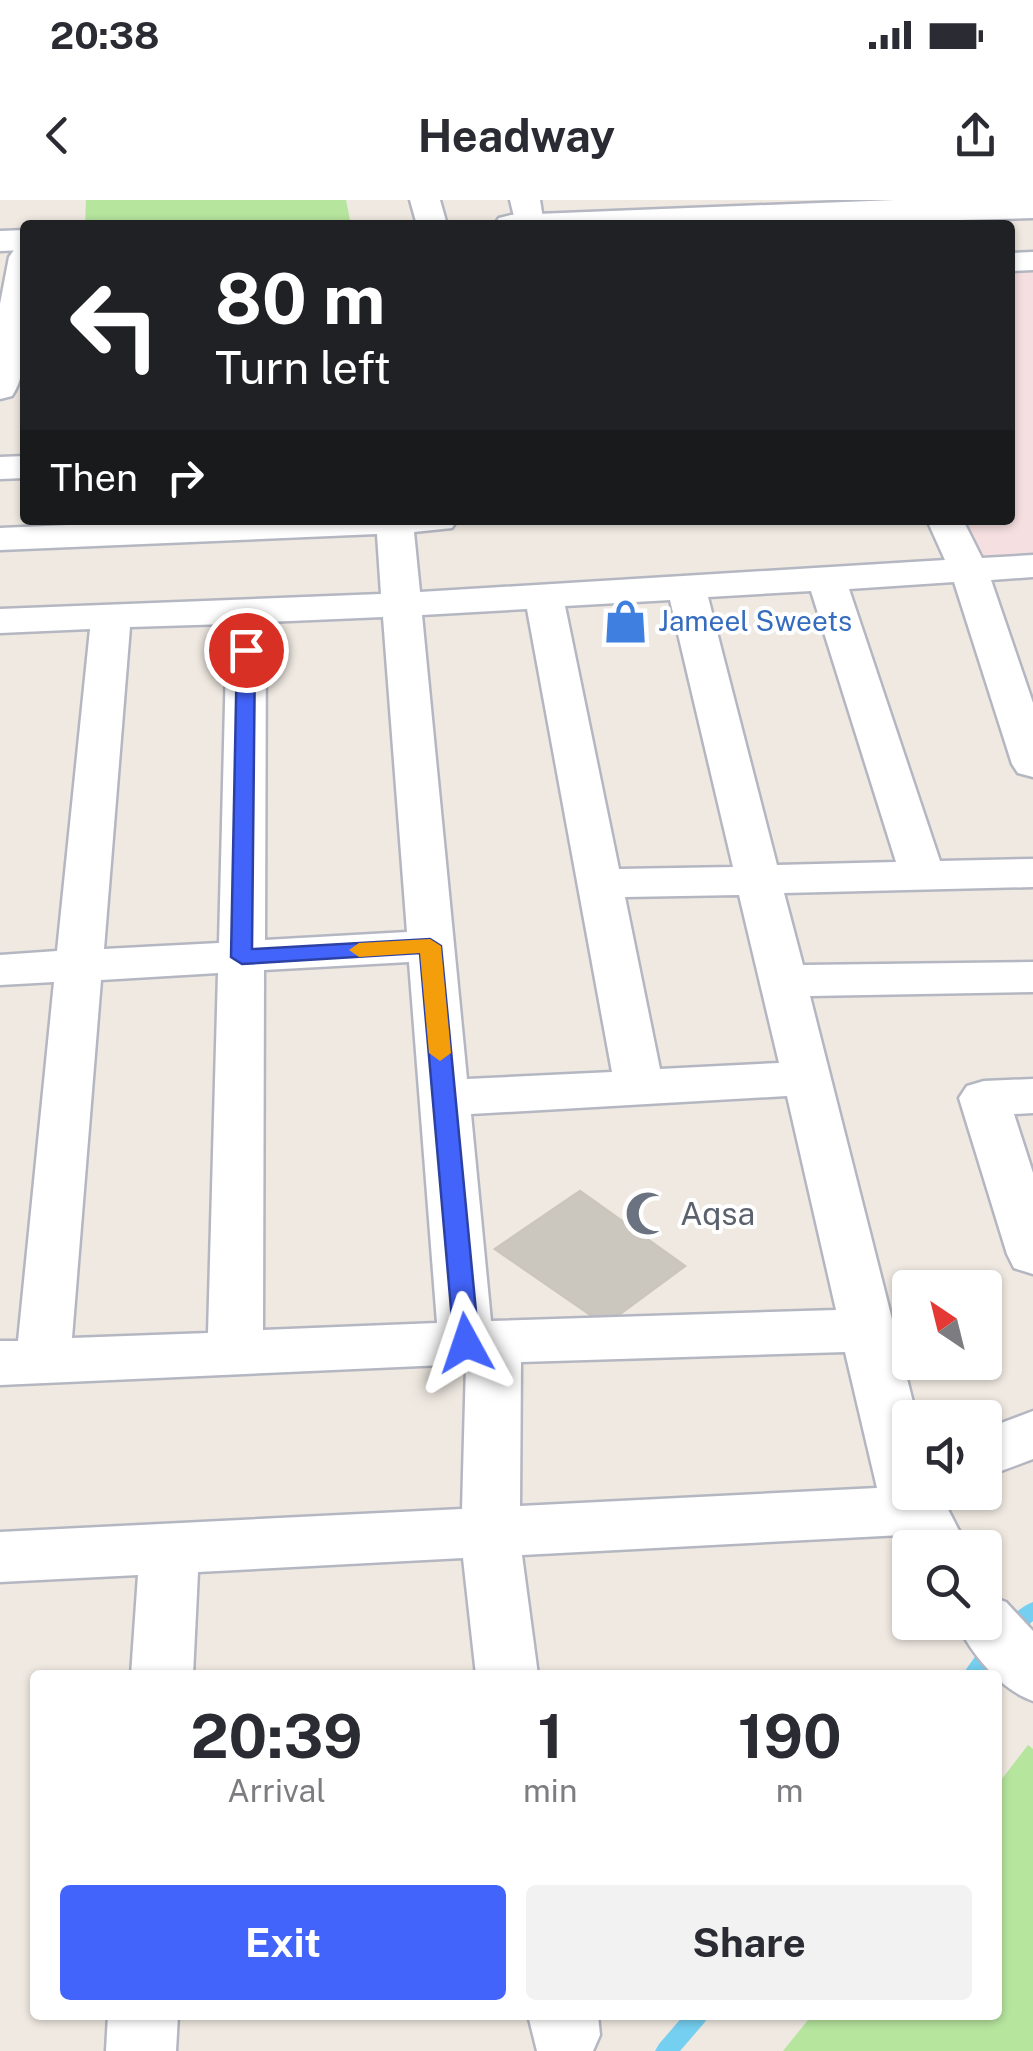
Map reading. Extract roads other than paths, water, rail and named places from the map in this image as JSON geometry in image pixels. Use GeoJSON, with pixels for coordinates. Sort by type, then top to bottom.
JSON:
{"type":"FeatureCollection","features":[{"type":"Feature","properties":{"kind":"street"},"geometry":{"type":"LineString","coordinates":[[580,220],[717,209],[799,220],[1033,208]]}},
{"type":"Feature","properties":{"kind":"street"},"geometry":{"type":"LineString","coordinates":[[0,389],[11,351],[14,297]]}},
{"type":"Feature","properties":{"kind":"street"},"geometry":{"type":"LineString","coordinates":[[0,539],[306,525]]}},
{"type":"Feature","properties":{"kind":"street"},"geometry":{"type":"LineString","coordinates":[[394,525],[444,1098],[480,1343],[496,1622],[507,1670]]}},
{"type":"Feature","properties":{"kind":"street"},"geometry":{"type":"LineString","coordinates":[[947,525],[1025,714],[1033,764]]}},
{"type":"Feature","properties":{"kind":"street"},"geometry":{"type":"LineString","coordinates":[[0,621],[399,605],[1033,566]]}},
{"type":"Feature","properties":{"kind":"street"},"geometry":{"type":"LineString","coordinates":[[826,578],[922,875]]}},
{"type":"Feature","properties":{"kind":"street"},"geometry":{"type":"LineString","coordinates":[[686,586],[892,1415]]}},
{"type":"Feature","properties":{"kind":"street"},"geometry":{"type":"LineString","coordinates":[[544,596],[638,1088]]}},
{"type":"Feature","properties":{"kind":"street"},"geometry":{"type":"LineString","coordinates":[[235,1353],[247,611]]}},
{"type":"Feature","properties":{"kind":"street"},"geometry":{"type":"LineString","coordinates":[[111,616],[79,966],[22,1362],[868,1330]]}},
{"type":"Feature","properties":{"kind":"street"},"geometry":{"type":"LineString","coordinates":[[991,636],[1033,635]]}},
{"type":"Feature","properties":{"kind":"street"},"geometry":{"type":"LineString","coordinates":[[599,884],[758,877],[1033,874]]}},
{"type":"Feature","properties":{"kind":"street"},"geometry":{"type":"LineString","coordinates":[[0,970],[430,946]]}},
{"type":"Feature","properties":{"kind":"street"},"geometry":{"type":"LineString","coordinates":[[783,981],[1033,977]]}},
{"type":"Feature","properties":{"kind":"street"},"geometry":{"type":"LineString","coordinates":[[444,1098],[807,1078]]}},
{"type":"Feature","properties":{"kind":"street"},"geometry":{"type":"LineString","coordinates":[[1033,1096],[984,1098],[1024,1200],[1033,1254]]}},
{"type":"Feature","properties":{"kind":"street"},"geometry":{"type":"LineString","coordinates":[[1002,1447],[1033,1434]]}},
{"type":"Feature","properties":{"kind":"street"},"geometry":{"type":"LineString","coordinates":[[0,1556],[892,1509]]}},
{"type":"Feature","properties":{"kind":"street"},"geometry":{"type":"LineString","coordinates":[[162,1670],[170,1548]]}},
{"type":"Feature","properties":{"kind":"street"},"geometry":{"type":"LineString","coordinates":[[141,2051],[143,2020]]}},
{"type":"Feature","properties":{"kind":"waterway"},"geometry":{"type":"LineString","coordinates":[[1010,1630],[1033,1610]]}},
{"type":"Feature","properties":{"kind":"waterway"},"geometry":{"type":"LineString","coordinates":[[975,1670],[994,1646]]}},
{"type":"Feature","properties":{"kind":"waterway"},"geometry":{"type":"LineString","coordinates":[[666,2051],[694,2020]]}},
{"type":"Feature","properties":{"kind":"place","name":"Jameel Sweets"},"geometry":{"type":"Point","coordinates":[625,621]}},
{"type":"Feature","properties":{"kind":"place","name":"Aqsa"},"geometry":{"type":"Point","coordinates":[647,1214]}}]}
